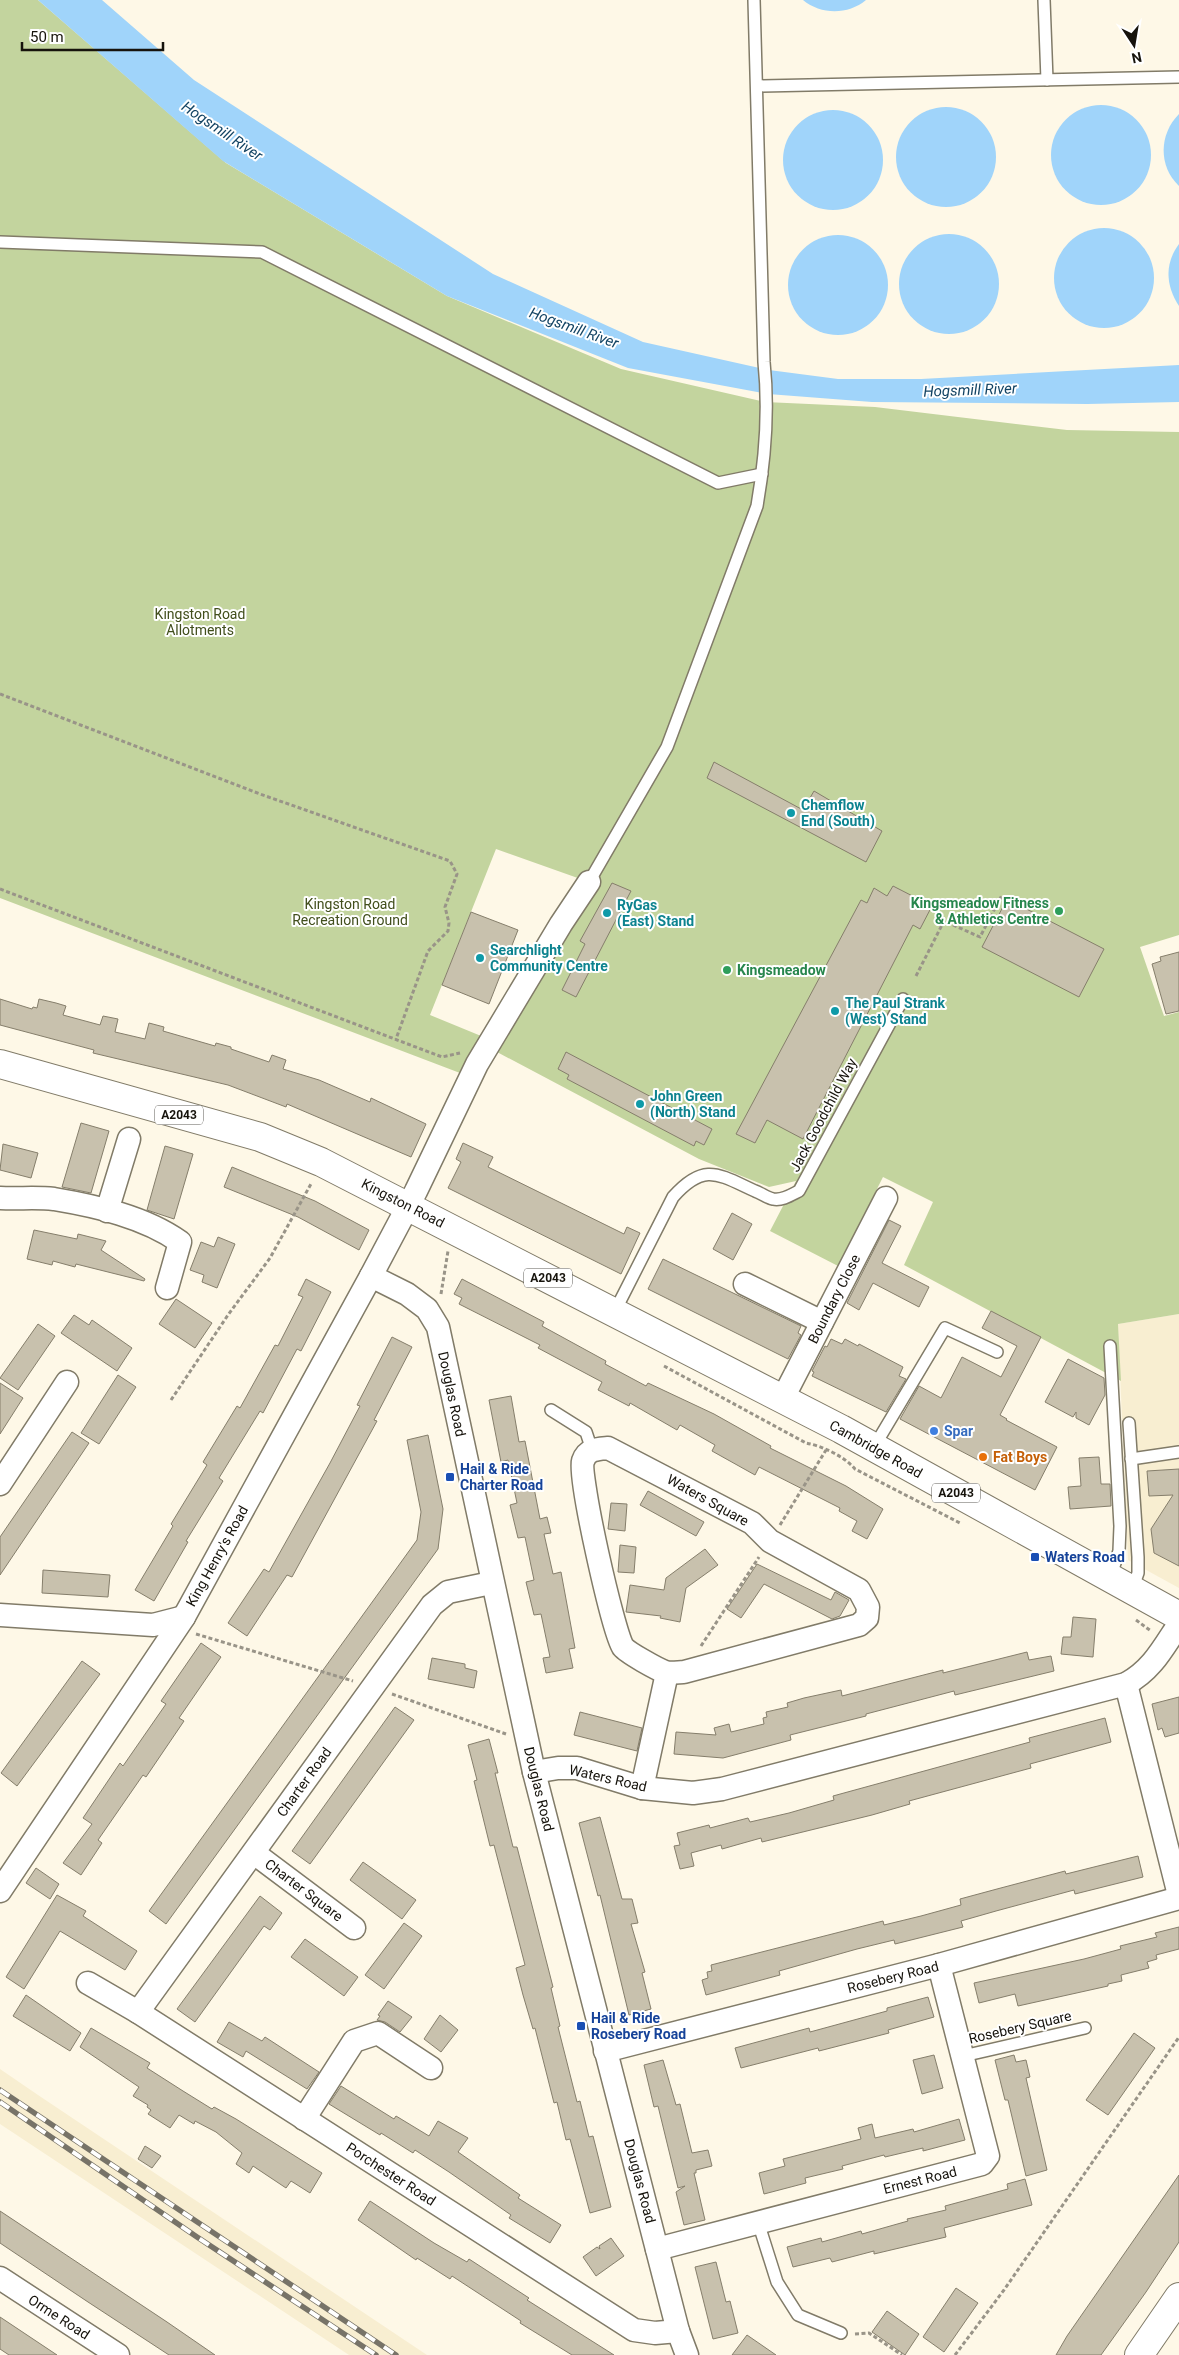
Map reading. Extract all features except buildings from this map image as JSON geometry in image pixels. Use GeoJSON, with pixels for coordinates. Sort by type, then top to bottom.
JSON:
{"type":"FeatureCollection","features":[{"type":"Feature","properties":{"kind":"main road","name":"Kingston Road"},"geometry":{"type":"LineString","coordinates":[[0,1064],[260,1137],[318,1170],[408,1205],[782,1400]]}},
{"type":"Feature","properties":{"kind":"main road","name":"Cambridge Road"},"geometry":{"type":"LineString","coordinates":[[782,1400],[874,1447],[1179,1616]]}},
{"type":"Feature","properties":{"kind":"main road"},"geometry":{"type":"LineString","coordinates":[[1139,2355],[1179,2297]]}},
{"type":"Feature","properties":{"kind":"street","name":"King Henry's Road"},"geometry":{"type":"LineString","coordinates":[[0,1891],[184,1617],[371,1276],[477,1064],[561,924],[589,882]]}},
{"type":"Feature","properties":{"kind":"street"},"geometry":{"type":"LineString","coordinates":[[107,1211],[128,1139]]}},
{"type":"Feature","properties":{"kind":"street"},"geometry":{"type":"LineString","coordinates":[[0,1198],[53,1199],[107,1211],[166,1232],[180,1242],[168,1288]]}},
{"type":"Feature","properties":{"kind":"street","name":"Boundary Close"},"geometry":{"type":"LineString","coordinates":[[782,1400],[886,1198]]}},
{"type":"Feature","properties":{"kind":"street","name":"Douglas Road"},"geometry":{"type":"LineString","coordinates":[[371,1276],[407,1294],[427,1308],[438,1327],[491,1582],[534,1772],[678,2331]]}},
{"type":"Feature","properties":{"kind":"street"},"geometry":{"type":"LineString","coordinates":[[745,1284],[822,1322]]}},
{"type":"Feature","properties":{"kind":"street"},"geometry":{"type":"LineString","coordinates":[[0,1484],[7,1459],[67,1382]]}},
{"type":"Feature","properties":{"kind":"street","name":"Waters Square"},"geometry":{"type":"LineString","coordinates":[[592,1450],[608,1448],[752,1523],[770,1541],[859,1590],[868,1607],[867,1618],[859,1625],[676,1672]]}},
{"type":"Feature","properties":{"kind":"street"},"geometry":{"type":"LineString","coordinates":[[592,1450],[582,1463],[584,1489],[611,1611],[624,1647],[676,1672],[642,1788]]}},
{"type":"Feature","properties":{"kind":"street","name":"Charter Road"},"geometry":{"type":"LineString","coordinates":[[138,2012],[432,1605],[448,1592],[491,1582]]}},
{"type":"Feature","properties":{"kind":"street"},"geometry":{"type":"LineString","coordinates":[[0,1615],[153,1625],[184,1617]]}},
{"type":"Feature","properties":{"kind":"street","name":"Waters Road"},"geometry":{"type":"LineString","coordinates":[[534,1772],[558,1768],[577,1768],[642,1788],[693,1793],[722,1789],[1126,1684],[1147,1670],[1162,1652],[1179,1624]]}},
{"type":"Feature","properties":{"kind":"street","name":"Rosebery Road"},"geometry":{"type":"LineString","coordinates":[[605,2051],[938,1965],[1179,1897],[1126,1684]]}},
{"type":"Feature","properties":{"kind":"street","name":"Charter Square"},"geometry":{"type":"LineString","coordinates":[[254,1853],[354,1928]]}},
{"type":"Feature","properties":{"kind":"street","name":"Ernest Road"},"geometry":{"type":"LineString","coordinates":[[657,2249],[982,2164],[988,2156],[938,1965]]}},
{"type":"Feature","properties":{"kind":"street","name":"Porchester Road"},"geometry":{"type":"LineString","coordinates":[[88,1983],[138,2012],[634,2330],[655,2333],[678,2331]]}},
{"type":"Feature","properties":{"kind":"street"},"geometry":{"type":"LineString","coordinates":[[304,2119],[354,2041],[366,2036],[378,2033],[431,2068]]}},
{"type":"Feature","properties":{"kind":"street","name":"Orme Road"},"geometry":{"type":"LineString","coordinates":[[0,2278],[118,2355]]}},
{"type":"Feature","properties":{"kind":"street"},"geometry":{"type":"LineString","coordinates":[[678,2331],[687,2355]]}},
{"type":"Feature","properties":{"kind":"lane"},"geometry":{"type":"LineString","coordinates":[[589,882],[667,747],[757,506],[762,474],[767,389],[764,362],[758,86],[754,0]]}},
{"type":"Feature","properties":{"kind":"lane"},"geometry":{"type":"LineString","coordinates":[[1044,0],[1047,80]]}},
{"type":"Feature","properties":{"kind":"lane"},"geometry":{"type":"LineString","coordinates":[[758,86],[1179,77]]}},
{"type":"Feature","properties":{"kind":"lane"},"geometry":{"type":"LineString","coordinates":[[0,242],[262,252],[718,483],[762,474]]}},
{"type":"Feature","properties":{"kind":"lane","name":"Jack Goodchild Way"},"geometry":{"type":"LineString","coordinates":[[614,1313],[673,1197],[685,1184],[701,1174],[719,1174],[774,1199],[787,1198],[799,1191],[903,999]]}},
{"type":"Feature","properties":{"kind":"lane"},"geometry":{"type":"LineString","coordinates":[[874,1447],[945,1328],[997,1352]]}},
{"type":"Feature","properties":{"kind":"lane"},"geometry":{"type":"LineString","coordinates":[[1110,1346],[1120,1526],[1121,1584],[1138,1573],[1129,1423]]}},
{"type":"Feature","properties":{"kind":"lane"},"geometry":{"type":"LineString","coordinates":[[551,1410],[586,1432],[592,1450]]}},
{"type":"Feature","properties":{"kind":"lane"},"geometry":{"type":"LineString","coordinates":[[1131,1459],[1179,1452]]}},
{"type":"Feature","properties":{"kind":"lane","name":"Rosebery Square"},"geometry":{"type":"LineString","coordinates":[[963,2056],[1085,2028]]}},
{"type":"Feature","properties":{"kind":"lane"},"geometry":{"type":"LineString","coordinates":[[758,2222],[777,2282],[798,2315],[841,2333]]}},
{"type":"Feature","properties":{"kind":"path"},"geometry":{"type":"LineString","coordinates":[[0,694],[260,794],[450,861],[457,874],[445,907],[449,923],[448,931],[428,951],[396,1039]]}},
{"type":"Feature","properties":{"kind":"path"},"geometry":{"type":"LineString","coordinates":[[0,889],[442,1057],[462,1052],[477,1064]]}},
{"type":"Feature","properties":{"kind":"path"},"geometry":{"type":"LineString","coordinates":[[916,976],[944,921],[980,937],[1002,895]]}},
{"type":"Feature","properties":{"kind":"path"},"geometry":{"type":"LineString","coordinates":[[994,910],[1000,913]]}},
{"type":"Feature","properties":{"kind":"path"},"geometry":{"type":"LineString","coordinates":[[171,1400],[228,1315],[270,1258],[318,1170]]}},
{"type":"Feature","properties":{"kind":"path"},"geometry":{"type":"LineString","coordinates":[[438,1327],[449,1244]]}},
{"type":"Feature","properties":{"kind":"path"},"geometry":{"type":"LineString","coordinates":[[661,1364],[806,1443],[817,1445],[850,1463],[855,1469],[961,1524]]}},
{"type":"Feature","properties":{"kind":"path"},"geometry":{"type":"LineString","coordinates":[[676,1672],[770,1541],[826,1450]]}},
{"type":"Feature","properties":{"kind":"path"},"geometry":{"type":"LineString","coordinates":[[955,2355],[1004,2290],[1179,2037]]}},
{"type":"Feature","properties":{"kind":"path"},"geometry":{"type":"LineString","coordinates":[[841,2333],[850,2335],[869,2333],[902,2355]]}},
{"type":"Feature","properties":{"kind":"shaded area"},"geometry":{"type":"Polygon","coordinates":[[[1179,1314],[1179,1588],[1128,1560],[1118,1324],[1179,1314]]]}},
{"type":"Feature","properties":{"kind":"shaded area"},"geometry":{"type":"Polygon","coordinates":[[[0,2069],[427,2355],[349,2355],[0,2124],[0,2069]]]}},
{"type":"Feature","properties":{"kind":"green space"},"geometry":{"type":"Polygon","coordinates":[[[0,0],[38,0],[226,163],[447,296],[621,369],[765,402],[875,407],[1067,430],[1179,432],[1179,935],[1140,947],[1164,1016],[1179,1012],[1179,1314],[1118,1324],[1121,1381],[904,1265],[933,1202],[883,1177],[838,1266],[770,1231],[796,1181],[769,1187],[699,1159],[497,1052],[596,886],[589,882],[496,849],[430,1015],[486,1038],[465,1063],[460,1073],[0,898],[0,0]]]}},
{"type":"Feature","properties":{"kind":"water","name":"Hogsmill River"},"geometry":{"type":"Polygon","coordinates":[[[38,0],[102,0],[194,80],[493,274],[643,342],[769,370],[838,379],[921,379],[1179,365],[1179,402],[1087,404],[872,402],[768,394],[628,368],[447,296],[223,161],[38,0]]]}},
{"type":"Feature","properties":{"kind":"water"},"geometry":{"type":"Polygon","coordinates":[[[803,0],[866,0],[843,11],[826,11],[803,0]]]}},
{"type":"Feature","properties":{"kind":"water"},"geometry":{"type":"Polygon","coordinates":[[[1101,105],[1111,106],[1129,113],[1143,127],[1150,145],[1150,165],[1143,183],[1129,197],[1111,204],[1101,205],[1091,204],[1073,197],[1059,183],[1052,165],[1051,155],[1052,145],[1059,127],[1073,113],[1091,106],[1101,105]]]}},
{"type":"Feature","properties":{"kind":"water"},"geometry":{"type":"Polygon","coordinates":[[[946,107],[956,108],[974,115],[988,129],[995,147],[995,167],[988,185],[974,199],[956,206],[946,207],[936,206],[918,199],[904,185],[897,167],[896,157],[897,147],[904,129],[918,115],[936,108],[946,107]]]}},
{"type":"Feature","properties":{"kind":"water"},"geometry":{"type":"Polygon","coordinates":[[[833,110],[843,111],[861,118],[875,132],[882,150],[882,170],[875,188],[861,202],[843,209],[833,210],[823,209],[805,202],[791,188],[784,170],[783,160],[784,150],[791,132],[805,118],[823,111],[833,110]]]}},
{"type":"Feature","properties":{"kind":"water"},"geometry":{"type":"Polygon","coordinates":[[[1179,114],[1179,186],[1167,169],[1164,160],[1164,150],[1168,131],[1172,122],[1179,114]]]}},
{"type":"Feature","properties":{"kind":"water"},"geometry":{"type":"Polygon","coordinates":[[[1104,228],[1114,229],[1132,236],[1146,250],[1153,268],[1153,288],[1146,306],[1132,320],[1114,327],[1104,328],[1094,327],[1076,320],[1062,306],[1055,288],[1054,278],[1055,268],[1062,250],[1076,236],[1094,229],[1104,228]]]}},
{"type":"Feature","properties":{"kind":"water"},"geometry":{"type":"Polygon","coordinates":[[[949,234],[959,235],[977,242],[991,256],[998,274],[998,294],[991,312],[977,326],[959,333],[949,334],[939,333],[921,326],[907,312],[900,294],[899,284],[900,274],[907,256],[921,242],[939,235],[949,234]]]}},
{"type":"Feature","properties":{"kind":"water"},"geometry":{"type":"Polygon","coordinates":[[[838,235],[848,236],[866,243],[880,257],[887,275],[887,295],[880,313],[866,327],[848,334],[838,335],[828,334],[810,327],[796,313],[789,295],[788,285],[789,275],[796,257],[810,243],[828,236],[838,235]]]}},
{"type":"Feature","properties":{"kind":"water"},"geometry":{"type":"Polygon","coordinates":[[[1179,244],[1179,306],[1171,291],[1168,275],[1171,259],[1179,244]]]}},
{"type":"Feature","properties":{"kind":"railway"},"geometry":{"type":"LineString","coordinates":[[0,2090],[396,2355]]}},
{"type":"Feature","properties":{"kind":"railway"},"geometry":{"type":"LineString","coordinates":[[0,2102],[197,2237],[376,2355]]}},
{"type":"Feature","properties":{"kind":"place","name":"Chemflow End (South)"},"geometry":{"type":"Point","coordinates":[791,813]}},
{"type":"Feature","properties":{"kind":"place","name":"Kingsmeadow Fitness & Athletics Centre"},"geometry":{"type":"Point","coordinates":[1059,911]}},
{"type":"Feature","properties":{"kind":"place","name":"RyGas (East) Stand"},"geometry":{"type":"Point","coordinates":[607,913]}},
{"type":"Feature","properties":{"kind":"place","name":"Searchlight Community Centre"},"geometry":{"type":"Point","coordinates":[480,958]}},
{"type":"Feature","properties":{"kind":"place","name":"Kingsmeadow"},"geometry":{"type":"Point","coordinates":[727,970]}},
{"type":"Feature","properties":{"kind":"place","name":"The Paul Strank (West) Stand"},"geometry":{"type":"Point","coordinates":[835,1011]}},
{"type":"Feature","properties":{"kind":"place","name":"John Green (North) Stand"},"geometry":{"type":"Point","coordinates":[640,1104]}},
{"type":"Feature","properties":{"kind":"place","name":"Spar"},"geometry":{"type":"Point","coordinates":[934,1431]}},
{"type":"Feature","properties":{"kind":"place","name":"Fat Boys"},"geometry":{"type":"Point","coordinates":[983,1457]}},
{"type":"Feature","properties":{"kind":"place","name":"Hail & Ride Charter Road"},"geometry":{"type":"Point","coordinates":[450,1477]}},
{"type":"Feature","properties":{"kind":"place","name":"Waters Road"},"geometry":{"type":"Point","coordinates":[1035,1557]}},
{"type":"Feature","properties":{"kind":"place","name":"Hail & Ride Rosebery Road"},"geometry":{"type":"Point","coordinates":[581,2026]}},
{"type":"Feature","properties":{"kind":"park label","name":"Kingston Road Allotments"},"geometry":{"type":"Point","coordinates":[200,622]}},
{"type":"Feature","properties":{"kind":"park label","name":"Kingston Road Recreation Ground"},"geometry":{"type":"Point","coordinates":[350,912]}}]}
